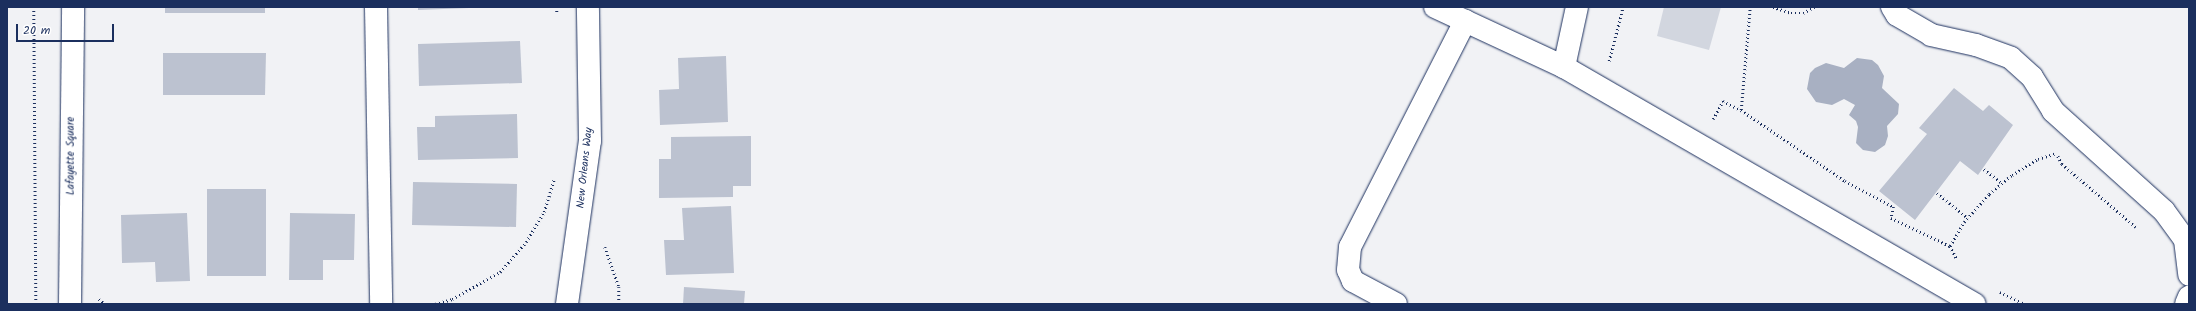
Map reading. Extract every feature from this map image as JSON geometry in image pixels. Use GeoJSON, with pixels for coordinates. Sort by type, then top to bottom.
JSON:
{"type":"FeatureCollection","features":[{"type":"Feature","properties":{"kind":"street","name":"Lafayette Square"},"geometry":{"type":"LineString","coordinates":[[70,304],[73,7]]}},
{"type":"Feature","properties":{"kind":"street"},"geometry":{"type":"LineString","coordinates":[[376,7],[381,304]]}},
{"type":"Feature","properties":{"kind":"street","name":"New Orleans Way"},"geometry":{"type":"LineString","coordinates":[[567,304],[590,141],[588,7]]}},
{"type":"Feature","properties":{"kind":"street"},"geometry":{"type":"LineString","coordinates":[[1435,7],[1564,67],[1975,304]]}},
{"type":"Feature","properties":{"kind":"street"},"geometry":{"type":"LineString","coordinates":[[1564,67],[1578,7]]}},
{"type":"Feature","properties":{"kind":"street"},"geometry":{"type":"LineString","coordinates":[[1892,7],[1897,15],[1931,35],[1976,45],[2011,58],[2032,77],[2053,111],[2164,211],[2185,240],[2189,275]]}},
{"type":"Feature","properties":{"kind":"street"},"geometry":{"type":"LineString","coordinates":[[1396,304],[1353,281],[1348,270],[1350,247],[1465,21]]}},
{"type":"Feature","properties":{"kind":"street"},"geometry":{"type":"LineString","coordinates":[[2186,304],[2189,297]]}},
{"type":"Feature","properties":{"kind":"path"},"geometry":{"type":"LineString","coordinates":[[34,7],[36,304]]}},
{"type":"Feature","properties":{"kind":"path"},"geometry":{"type":"LineString","coordinates":[[557,7],[558,22]]}},
{"type":"Feature","properties":{"kind":"path"},"geometry":{"type":"LineString","coordinates":[[1609,64],[1623,7]]}},
{"type":"Feature","properties":{"kind":"path"},"geometry":{"type":"LineString","coordinates":[[1742,110],[1750,7]]}},
{"type":"Feature","properties":{"kind":"path"},"geometry":{"type":"LineString","coordinates":[[1774,7],[1791,13],[1803,13],[1814,7]]}},
{"type":"Feature","properties":{"kind":"path"},"geometry":{"type":"LineString","coordinates":[[1708,123],[1713,120],[1723,101],[1742,110],[1845,181],[1894,207],[1891,218],[1950,246],[1960,263]]}},
{"type":"Feature","properties":{"kind":"path"},"geometry":{"type":"LineString","coordinates":[[2052,148],[2057,153],[2062,164],[2141,231]]}},
{"type":"Feature","properties":{"kind":"path"},"geometry":{"type":"LineString","coordinates":[[1950,246],[1968,218],[2002,183],[2038,159],[2057,153]]}},
{"type":"Feature","properties":{"kind":"path"},"geometry":{"type":"LineString","coordinates":[[1984,169],[2002,183]]}},
{"type":"Feature","properties":{"kind":"path"},"geometry":{"type":"LineString","coordinates":[[435,304],[452,299],[500,272],[526,242],[544,212],[555,175]]}},
{"type":"Feature","properties":{"kind":"path"},"geometry":{"type":"LineString","coordinates":[[1937,193],[1968,218]]}},
{"type":"Feature","properties":{"kind":"path"},"geometry":{"type":"LineString","coordinates":[[1999,291],[2025,304]]}},
{"type":"Feature","properties":{"kind":"shaded area"},"geometry":{"type":"Polygon","coordinates":[[[1664,7],[1721,7],[1709,50],[1657,36],[1664,7]]]}},
{"type":"Feature","properties":{"kind":"water"},"geometry":{"type":"Polygon","coordinates":[[[1857,58],[1872,60],[1878,65],[1884,76],[1882,88],[1899,104],[1898,114],[1887,126],[1888,136],[1885,145],[1875,152],[1863,150],[1856,143],[1858,127],[1856,121],[1849,115],[1855,105],[1844,99],[1832,105],[1816,102],[1807,89],[1810,73],[1815,68],[1826,63],[1844,68],[1857,58]]]}},
{"type":"Feature","properties":{"kind":"building"},"geometry":{"type":"Polygon","coordinates":[[[165,7],[265,7],[265,13],[165,13],[165,7]]]}},
{"type":"Feature","properties":{"kind":"building"},"geometry":{"type":"Polygon","coordinates":[[[418,7],[469,7],[469,8],[418,10],[418,7]]]}},
{"type":"Feature","properties":{"kind":"building"},"geometry":{"type":"Polygon","coordinates":[[[520,41],[522,83],[419,86],[418,44],[520,41]]]}},
{"type":"Feature","properties":{"kind":"building"},"geometry":{"type":"Polygon","coordinates":[[[163,53],[266,53],[265,95],[163,95],[163,53]]]}},
{"type":"Feature","properties":{"kind":"building"},"geometry":{"type":"Polygon","coordinates":[[[726,56],[728,122],[660,125],[659,90],[679,89],[678,58],[726,56]]]}},
{"type":"Feature","properties":{"kind":"building"},"geometry":{"type":"Polygon","coordinates":[[[1954,88],[1983,111],[1989,105],[2013,125],[1978,175],[1960,161],[1915,220],[1879,191],[1927,134],[1919,128],[1954,88]]]}},
{"type":"Feature","properties":{"kind":"building"},"geometry":{"type":"Polygon","coordinates":[[[517,114],[518,158],[418,160],[417,127],[435,127],[435,116],[517,114]]]}},
{"type":"Feature","properties":{"kind":"building"},"geometry":{"type":"Polygon","coordinates":[[[751,136],[751,186],[733,186],[733,197],[659,198],[659,159],[671,159],[671,137],[751,136]]]}},
{"type":"Feature","properties":{"kind":"building"},"geometry":{"type":"Polygon","coordinates":[[[413,182],[517,184],[516,227],[412,225],[413,182]]]}},
{"type":"Feature","properties":{"kind":"building"},"geometry":{"type":"Polygon","coordinates":[[[207,189],[266,189],[266,276],[207,276],[207,189]]]}},
{"type":"Feature","properties":{"kind":"building"},"geometry":{"type":"Polygon","coordinates":[[[731,206],[734,273],[666,275],[664,240],[684,240],[682,208],[731,206]]]}},
{"type":"Feature","properties":{"kind":"building"},"geometry":{"type":"Polygon","coordinates":[[[187,213],[190,281],[156,282],[155,262],[122,263],[121,215],[187,213]]]}},
{"type":"Feature","properties":{"kind":"building"},"geometry":{"type":"Polygon","coordinates":[[[290,213],[355,214],[354,260],[323,260],[323,280],[289,280],[290,213]]]}},
{"type":"Feature","properties":{"kind":"building"},"geometry":{"type":"Polygon","coordinates":[[[684,287],[745,291],[744,304],[683,304],[684,287]]]}}]}
